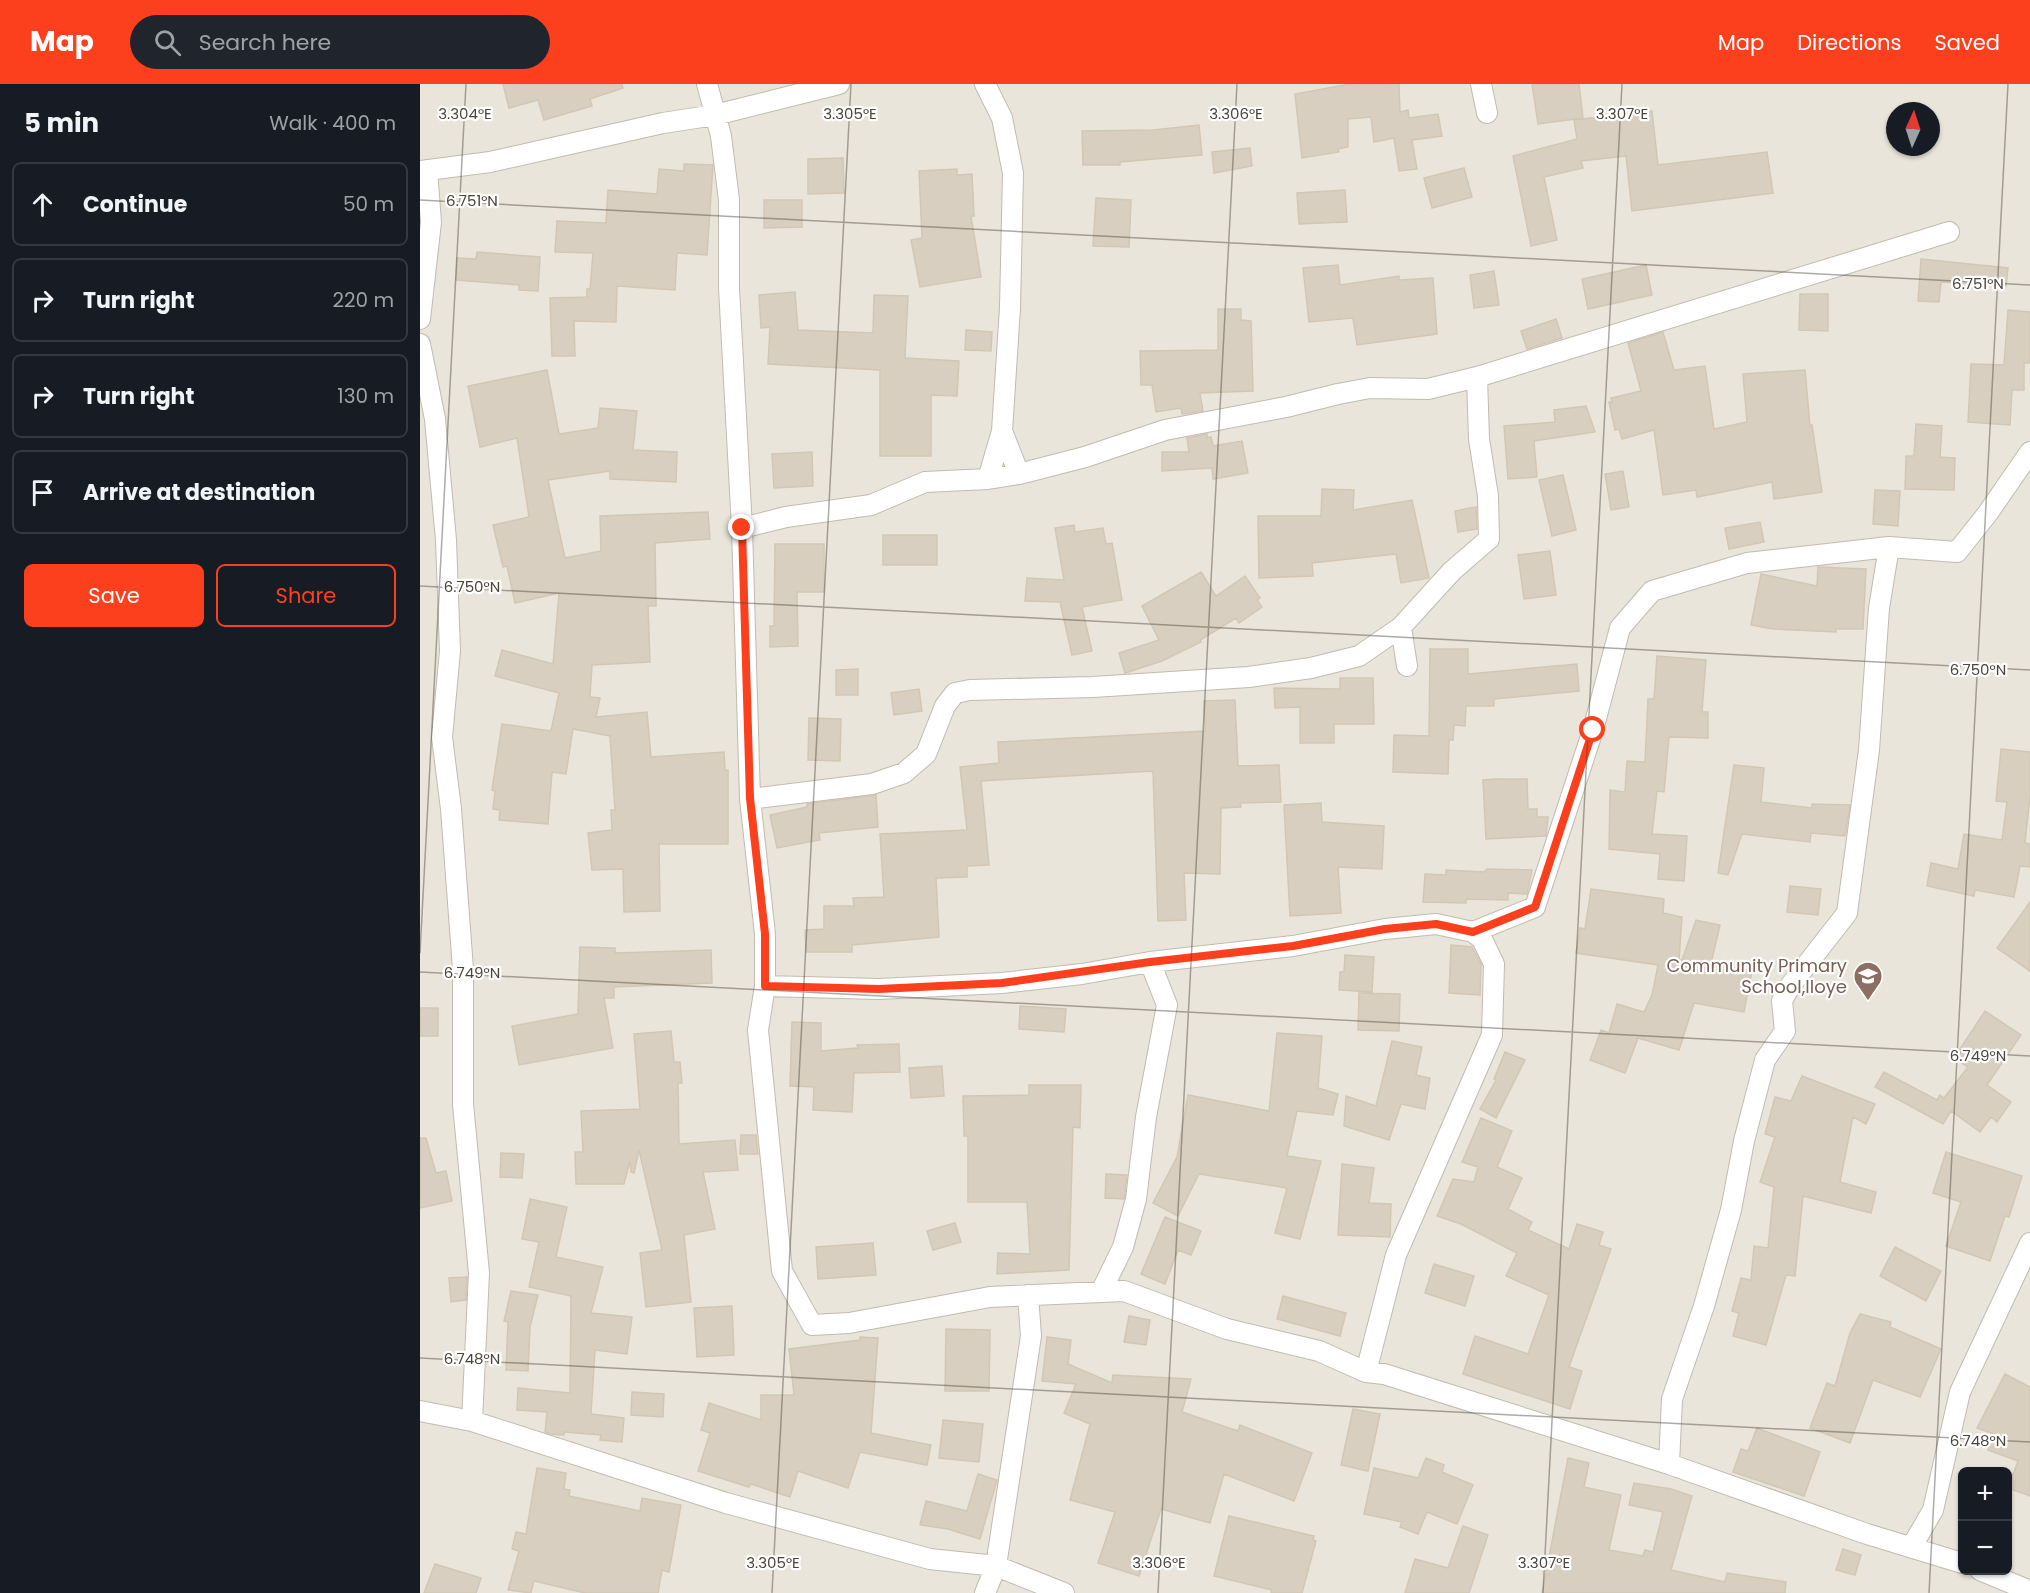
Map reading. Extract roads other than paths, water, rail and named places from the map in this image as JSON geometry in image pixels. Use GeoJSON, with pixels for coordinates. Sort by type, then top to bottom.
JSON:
{"type":"FeatureCollection","features":[{"type":"Feature","properties":{"kind":"street"},"geometry":{"type":"LineString","coordinates":[[707,84],[721,136],[729,200],[729,288],[742,528],[750,798],[765,934],[765,986],[758,1030],[782,1271],[812,1325],[849,1323],[990,1297],[1124,1291],[1227,1329],[1318,1351],[1366,1372],[1384,1374],[1669,1464],[1867,1534],[1958,1562]]}},
{"type":"Feature","properties":{"kind":"street"},"geometry":{"type":"LineString","coordinates":[[420,319],[431,222],[424,170],[490,162],[663,123],[715,115],[839,84]]}},
{"type":"Feature","properties":{"kind":"street"},"geometry":{"type":"LineString","coordinates":[[985,84],[1002,118],[1013,173],[1010,308],[1002,430],[988,479]]}},
{"type":"Feature","properties":{"kind":"street"},"geometry":{"type":"LineString","coordinates":[[1481,84],[1487,113]]}},
{"type":"Feature","properties":{"kind":"street"},"geometry":{"type":"LineString","coordinates":[[742,528],[786,517],[871,505],[925,482],[988,479],[1018,474],[1085,456],[1166,430],[1286,407],[1338,394],[1370,388],[1428,389],[1477,377],[1949,232]]}},
{"type":"Feature","properties":{"kind":"street"},"geometry":{"type":"LineString","coordinates":[[420,344],[435,419],[446,540],[450,651],[442,737],[451,809],[462,957],[463,1104],[479,1273],[472,1421]]}},
{"type":"Feature","properties":{"kind":"street"},"geometry":{"type":"LineString","coordinates":[[750,798],[872,784],[904,773],[926,754],[945,706],[955,693],[970,690],[1093,687],[1249,677],[1311,668],[1359,656],[1401,627],[1452,571],[1489,539],[1488,496],[1479,439],[1477,377]]}},
{"type":"Feature","properties":{"kind":"street"},"geometry":{"type":"LineString","coordinates":[[1002,430],[1018,474]]}},
{"type":"Feature","properties":{"kind":"street"},"geometry":{"type":"LineString","coordinates":[[1473,932],[1535,907],[1593,730],[1620,628],[1652,591],[1747,563],[1889,547],[1957,552],[1988,513],[2030,452]]}},
{"type":"Feature","properties":{"kind":"street"},"geometry":{"type":"LineString","coordinates":[[1669,1464],[1672,1399],[1704,1306],[1731,1210],[1744,1141],[1765,1060],[1785,1030],[1782,1001],[1790,986],[1847,913],[1869,750],[1879,608],[1889,547]]}},
{"type":"Feature","properties":{"kind":"street"},"geometry":{"type":"LineString","coordinates":[[1401,627],[1407,666]]}},
{"type":"Feature","properties":{"kind":"street"},"geometry":{"type":"LineString","coordinates":[[765,986],[879,989],[1002,983],[1150,962],[1293,946],[1385,929],[1426,925],[1460,927],[1473,932],[1482,939],[1494,964],[1492,1035],[1396,1255],[1366,1372]]}},
{"type":"Feature","properties":{"kind":"street"},"geometry":{"type":"LineString","coordinates":[[1101,1292],[1123,1247],[1136,1199],[1146,1117],[1167,1005],[1150,962]]}},
{"type":"Feature","properties":{"kind":"street"},"geometry":{"type":"LineString","coordinates":[[1912,1546],[1933,1510],[1960,1392],[2030,1243]]}},
{"type":"Feature","properties":{"kind":"street"},"geometry":{"type":"LineString","coordinates":[[985,1593],[996,1566],[1031,1336],[1028,1295]]}},
{"type":"Feature","properties":{"kind":"street"},"geometry":{"type":"LineString","coordinates":[[420,1411],[472,1421],[726,1503],[873,1544],[930,1559],[996,1566],[1064,1593]]}},
{"type":"Feature","properties":{"kind":"street"},"geometry":{"type":"LineString","coordinates":[[1992,1575],[2030,1591]]}},
{"type":"Feature","properties":{"kind":"place","name":"Community Primary School,Iloye"},"geometry":{"type":"Point","coordinates":[1868,1002]}}]}
